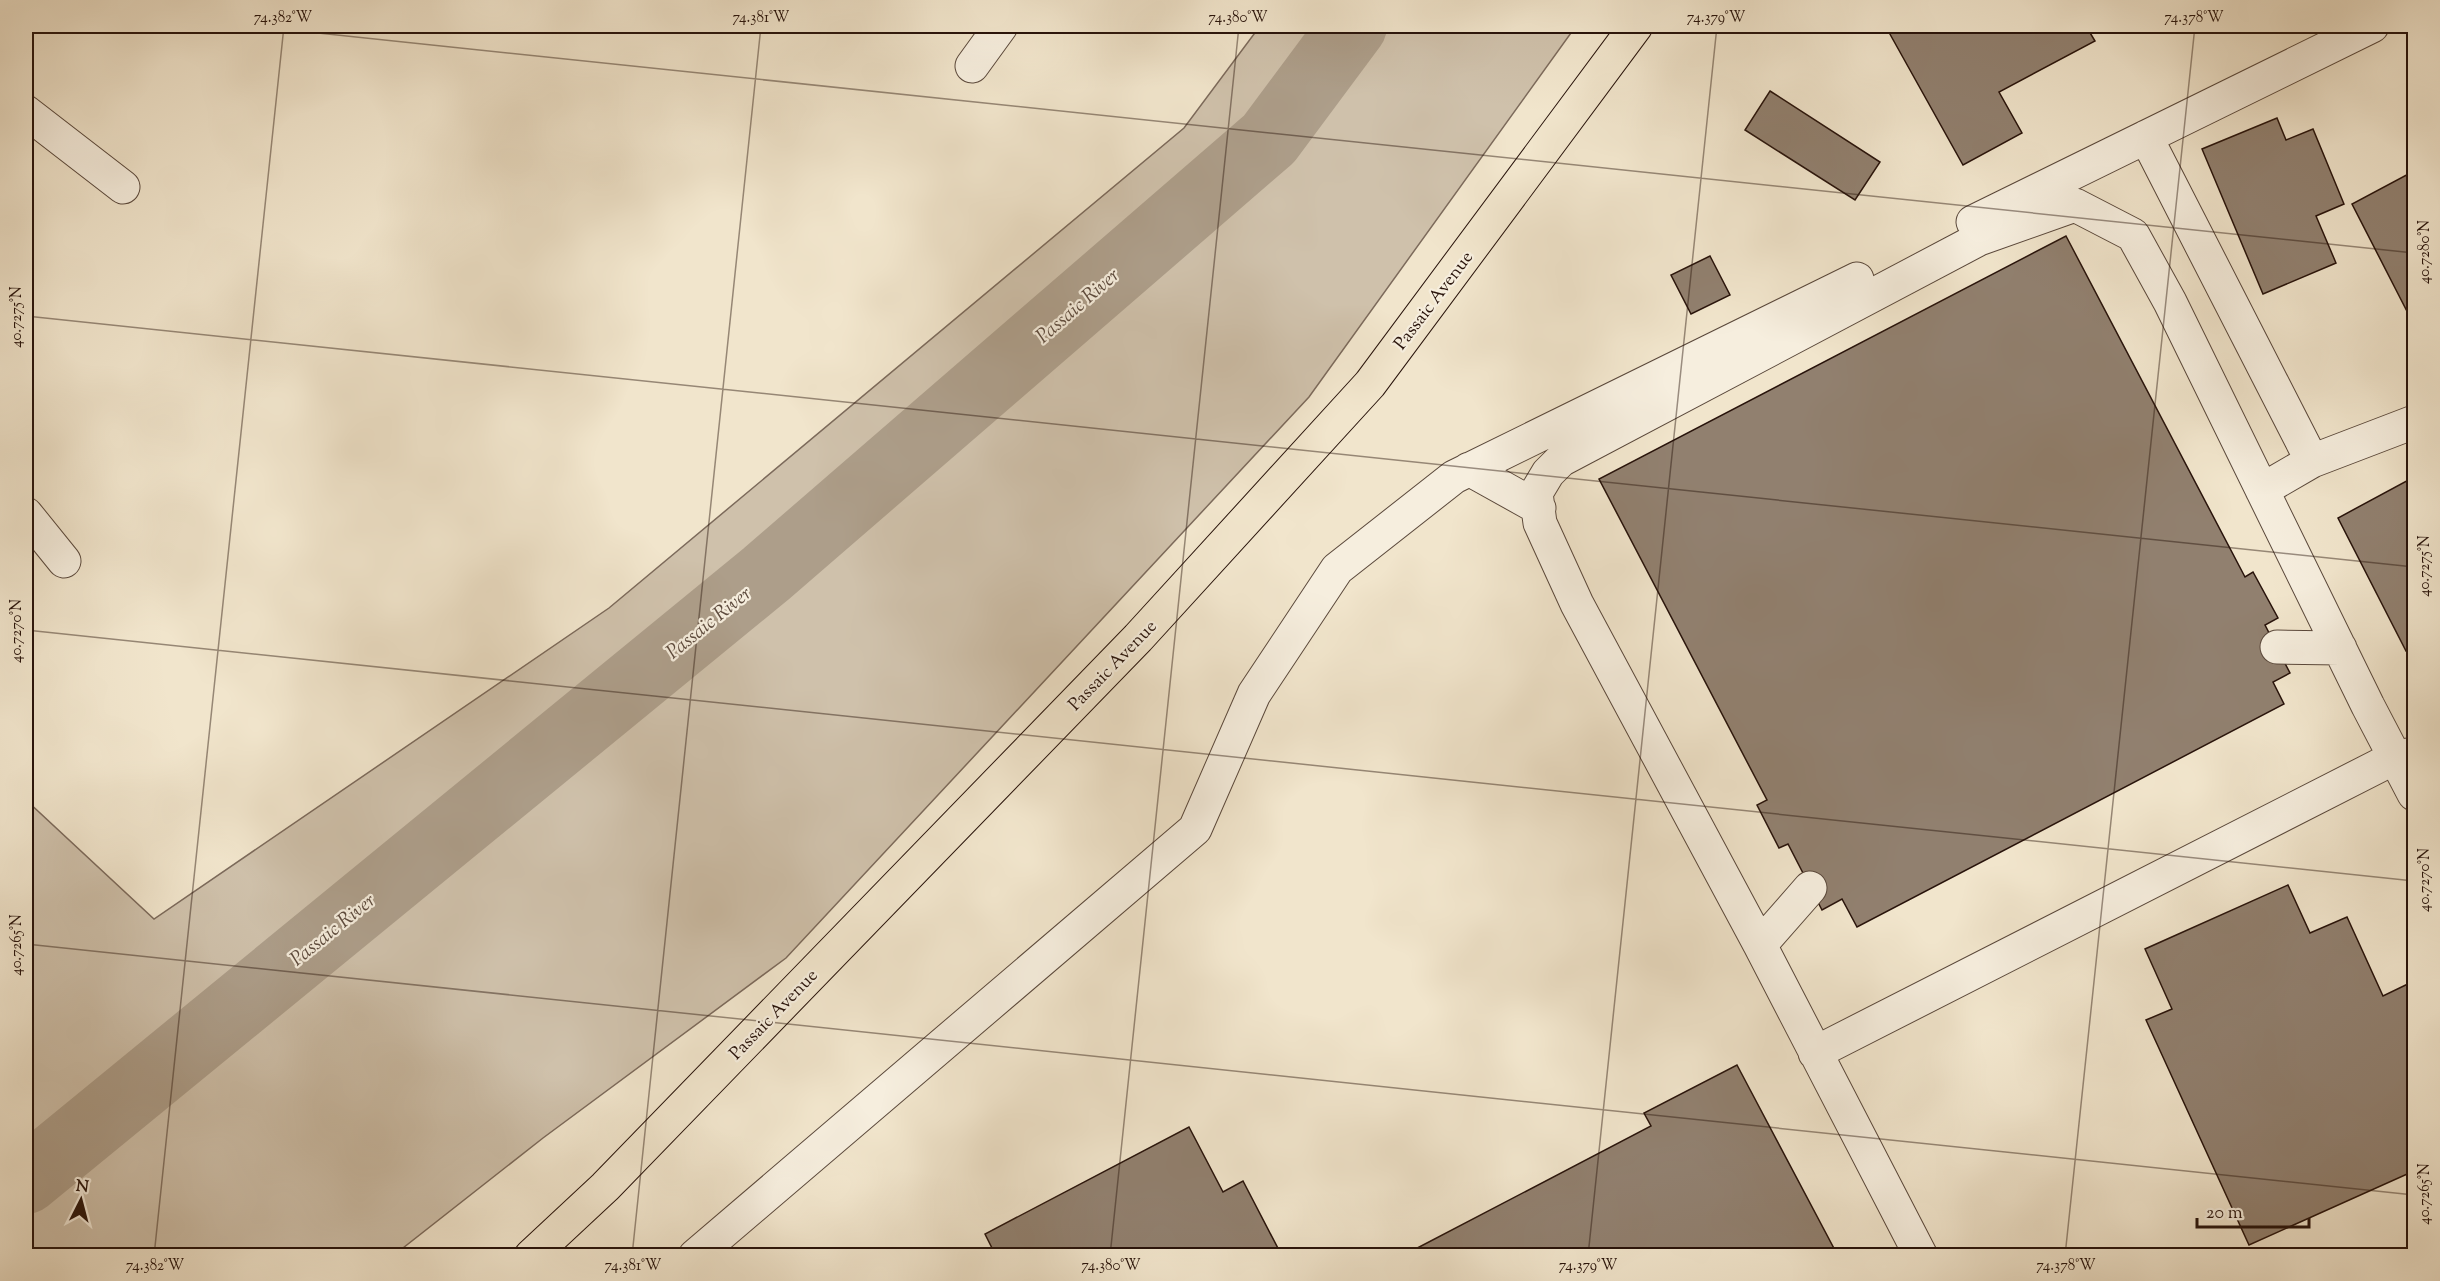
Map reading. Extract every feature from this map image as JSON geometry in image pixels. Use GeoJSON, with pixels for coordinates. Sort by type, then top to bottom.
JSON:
{"type":"FeatureCollection","features":[{"type":"Feature","properties":{"kind":"main road","name":"Passaic Avenue"},"geometry":{"type":"LineString","coordinates":[[531,1256],[605,1187],[1138,638],[1370,384],[1635,29]]}},
{"type":"Feature","properties":{"kind":"lane"},"geometry":{"type":"LineString","coordinates":[[972,66],[1001,26]]}},
{"type":"Feature","properties":{"kind":"lane"},"geometry":{"type":"LineString","coordinates":[[695,1256],[1195,829],[1254,694],[1337,569],[1454,477],[2372,26]]}},
{"type":"Feature","properties":{"kind":"lane"},"geometry":{"type":"LineString","coordinates":[[26,112],[123,187]]}},
{"type":"Feature","properties":{"kind":"lane"},"geometry":{"type":"LineString","coordinates":[[2146,137],[2312,461]]}},
{"type":"Feature","properties":{"kind":"lane"},"geometry":{"type":"LineString","coordinates":[[1921,1256],[1760,945],[1577,604],[1540,523],[1536,494],[1548,473],[1561,460],[1979,238],[2075,205],[2133,235],[2170,302],[2340,648],[2408,749],[2415,794]]}},
{"type":"Feature","properties":{"kind":"lane"},"geometry":{"type":"LineString","coordinates":[[2262,490],[2312,461],[2415,422]]}},
{"type":"Feature","properties":{"kind":"lane"},"geometry":{"type":"LineString","coordinates":[[1469,469],[1539,507]]}},
{"type":"Feature","properties":{"kind":"lane"},"geometry":{"type":"LineString","coordinates":[[26,514],[64,561]]}},
{"type":"Feature","properties":{"kind":"lane"},"geometry":{"type":"LineString","coordinates":[[2277,647],[2340,648]]}},
{"type":"Feature","properties":{"kind":"lane"},"geometry":{"type":"LineString","coordinates":[[1815,1053],[2408,749]]}},
{"type":"Feature","properties":{"kind":"lane"},"geometry":{"type":"LineString","coordinates":[[1760,945],[1810,888]]}},
{"type":"Feature","properties":{"kind":"shaded area"},"geometry":{"type":"Polygon","coordinates":[[[1260,26],[1576,26],[1309,397],[786,958],[543,1138],[394,1255],[26,1255],[26,800],[154,919],[609,608],[1184,128],[1260,26]]]}},
{"type":"Feature","properties":{"kind":"building"},"geometry":{"type":"Polygon","coordinates":[[[2086,26],[2095,41],[1999,92],[2022,133],[1963,165],[1886,27],[2086,26]]]}},
{"type":"Feature","properties":{"kind":"building"},"geometry":{"type":"Polygon","coordinates":[[[1770,91],[1880,162],[1855,200],[1745,130],[1770,91]]]}},
{"type":"Feature","properties":{"kind":"building"},"geometry":{"type":"Polygon","coordinates":[[[2277,118],[2286,140],[2313,129],[2344,204],[2316,216],[2336,263],[2263,294],[2202,149],[2277,118]]]}},
{"type":"Feature","properties":{"kind":"building"},"geometry":{"type":"Polygon","coordinates":[[[2414,171],[2414,325],[2352,204],[2414,171]]]}},
{"type":"Feature","properties":{"kind":"building"},"geometry":{"type":"Polygon","coordinates":[[[2066,236],[2245,577],[2253,572],[2278,618],[2265,625],[2290,673],[2273,682],[2284,704],[1857,927],[1842,899],[1822,910],[1788,844],[1779,848],[1757,805],[1767,800],[1599,479],[2066,236]]]}},
{"type":"Feature","properties":{"kind":"building"},"geometry":{"type":"Polygon","coordinates":[[[1710,256],[1730,295],[1691,314],[1671,275],[1710,256]]]}},
{"type":"Feature","properties":{"kind":"building"},"geometry":{"type":"Polygon","coordinates":[[[2414,477],[2414,647],[2406,651],[2338,518],[2414,477]]]}},
{"type":"Feature","properties":{"kind":"building"},"geometry":{"type":"Polygon","coordinates":[[[2288,885],[2310,933],[2347,917],[2383,996],[2414,981],[2414,1171],[2249,1245],[2146,1020],[2172,1009],[2145,949],[2288,885]]]}},
{"type":"Feature","properties":{"kind":"building"},"geometry":{"type":"Polygon","coordinates":[[[1737,1065],[1838,1256],[1402,1256],[1651,1126],[1644,1113],[1737,1065]]]}},
{"type":"Feature","properties":{"kind":"building"},"geometry":{"type":"Polygon","coordinates":[[[1189,1127],[1223,1192],[1243,1181],[1282,1256],[996,1256],[985,1234],[1189,1127]]]}},
{"type":"Feature","properties":{"kind":"waterway","name":"Passaic River"},"geometry":{"type":"LineString","coordinates":[[26,1180],[766,574],[1269,139],[1353,26]]}}]}
